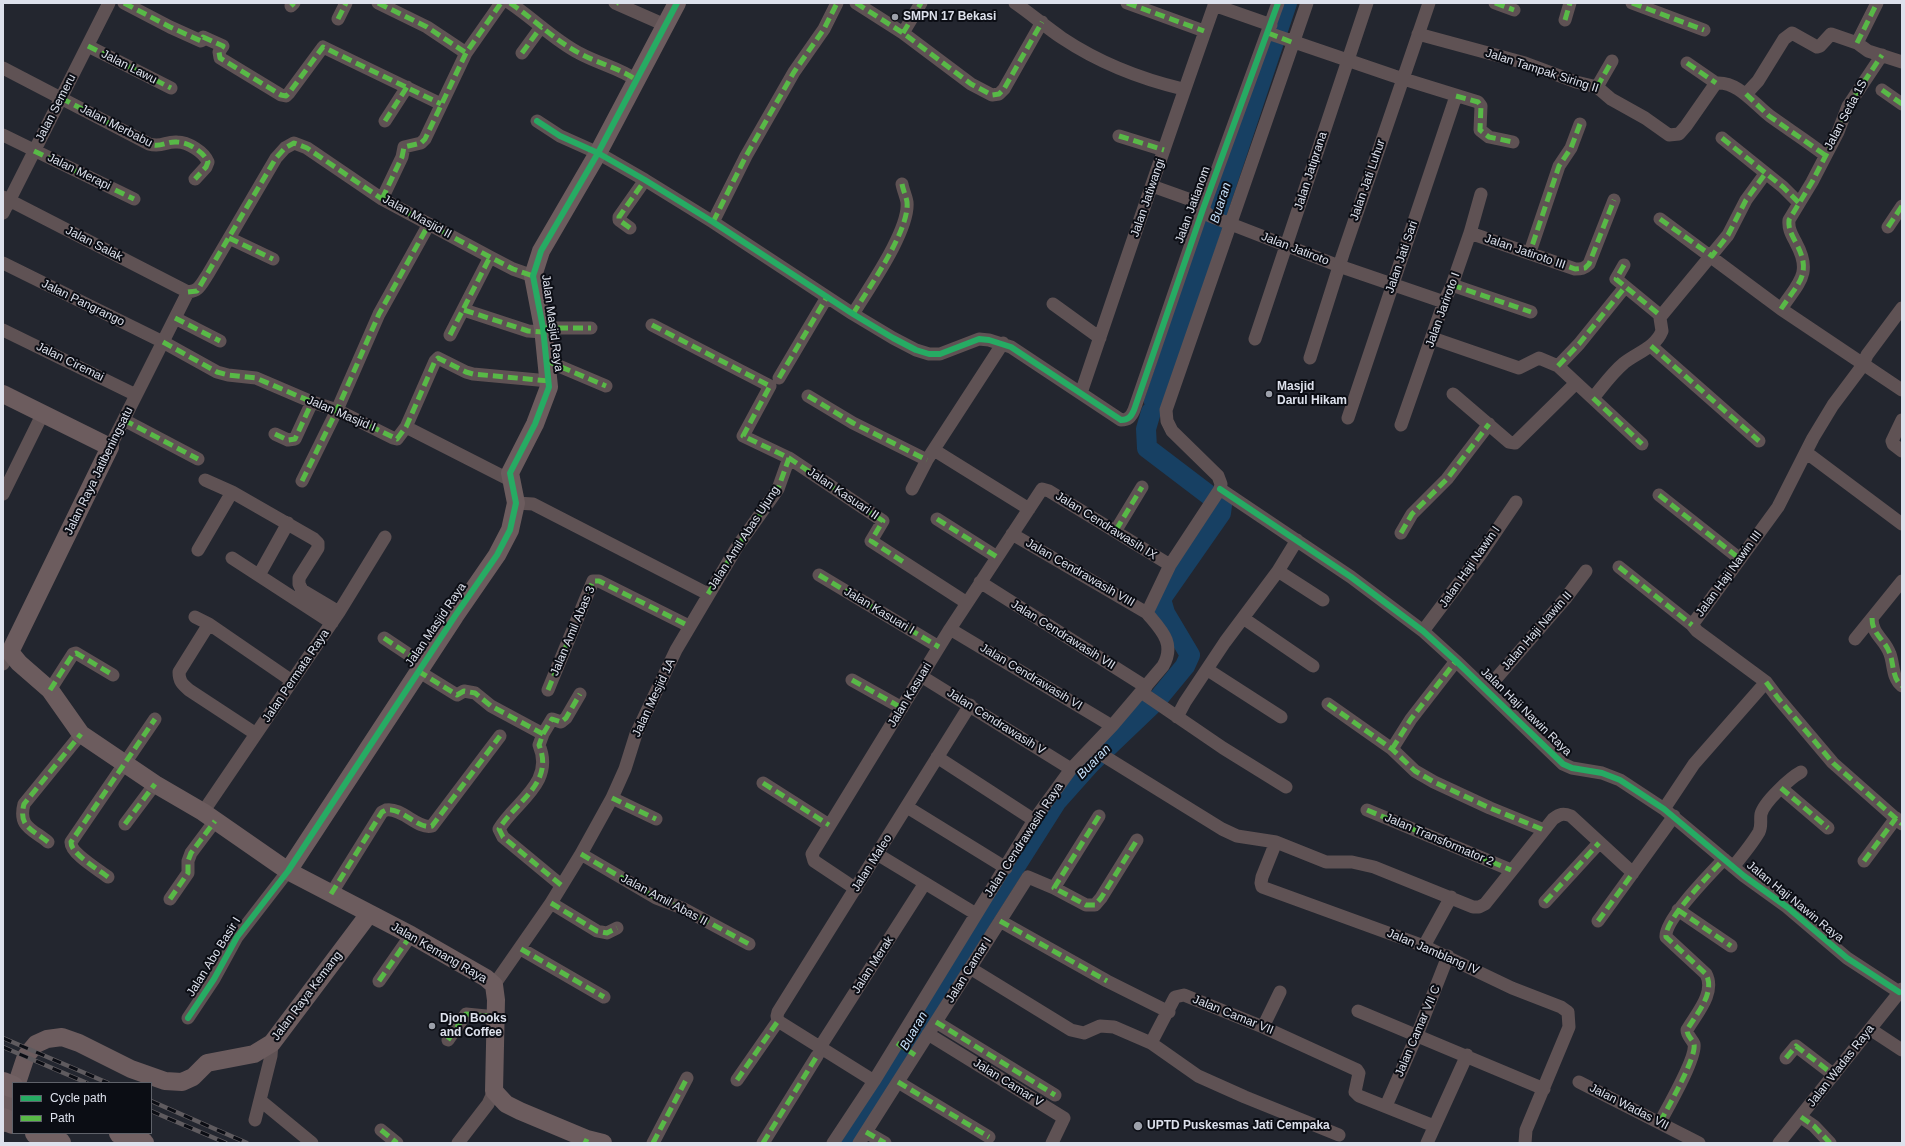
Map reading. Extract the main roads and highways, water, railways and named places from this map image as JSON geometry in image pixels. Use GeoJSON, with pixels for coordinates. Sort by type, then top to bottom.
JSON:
{"type":"FeatureCollection","features":[{"type":"Feature","properties":{"kind":"highway"},"geometry":{"type":"LineString","coordinates":[[38,1134],[60,1143]]}},
{"type":"Feature","properties":{"kind":"highway"},"geometry":{"type":"LineString","coordinates":[[122,1134],[144,1143]]}},
{"type":"Feature","properties":{"kind":"waterway","name":"Buaran"},"geometry":{"type":"LineString","coordinates":[[1154,402],[1287,3]]}},
{"type":"Feature","properties":{"kind":"waterway","name":"Buaran"},"geometry":{"type":"LineString","coordinates":[[849,1143],[932,998],[1057,801],[1090,764],[1157,700],[1185,666],[1190,655],[1165,613],[1161,599],[1221,513],[1222,505],[1147,448],[1146,429],[1151,412]]}},
{"type":"Feature","properties":{"kind":"railway"},"geometry":{"type":"LineString","coordinates":[[3,1038],[106,1082]]}},
{"type":"Feature","properties":{"kind":"railway"},"geometry":{"type":"LineString","coordinates":[[3,1047],[85,1082]]}},
{"type":"Feature","properties":{"kind":"railway"},"geometry":{"type":"LineString","coordinates":[[152,1101],[247,1143]]}},
{"type":"Feature","properties":{"kind":"railway"},"geometry":{"type":"LineString","coordinates":[[152,1111],[226,1143]]}},
{"type":"Feature","properties":{"kind":"place","name":"SMPN 17 Bekasi"},"geometry":{"type":"Point","coordinates":[895,17]}},
{"type":"Feature","properties":{"kind":"place","name":"Masjid Darul Hikam"},"geometry":{"type":"Point","coordinates":[1269,394]}},
{"type":"Feature","properties":{"kind":"place","name":"Djon Books and Coffee"},"geometry":{"type":"Point","coordinates":[432,1026]}},
{"type":"Feature","properties":{"kind":"place","name":"UPTD Puskesmas Jati Cempaka"},"geometry":{"type":"Point","coordinates":[1138,1126]}}]}
